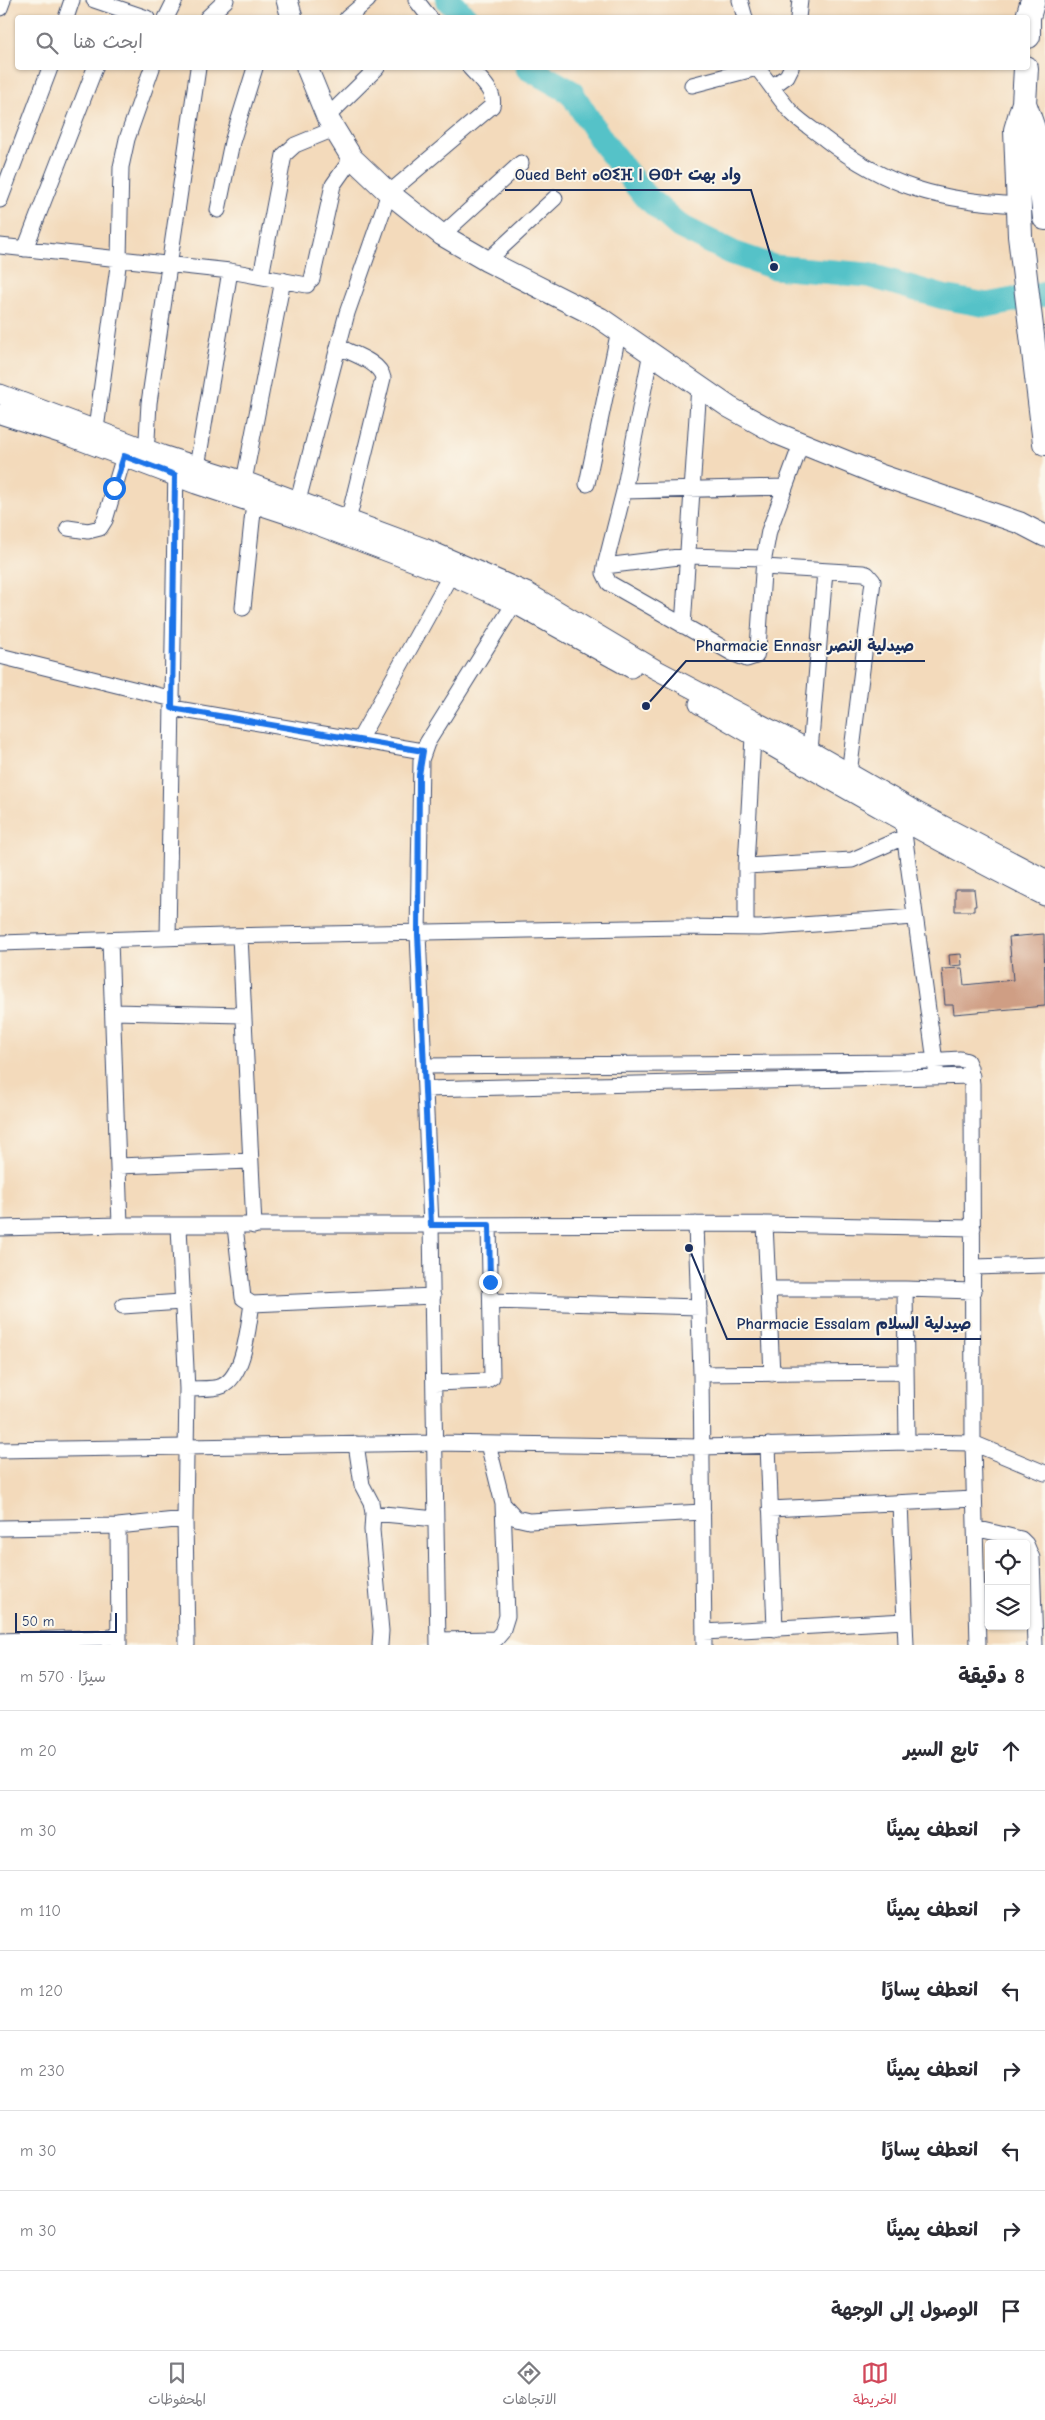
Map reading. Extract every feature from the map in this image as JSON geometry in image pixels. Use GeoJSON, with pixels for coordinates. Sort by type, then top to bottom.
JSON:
{"type":"FeatureCollection","features":[{"type":"Feature","properties":{"kind":"main road"},"geometry":{"type":"LineString","coordinates":[[286,0],[291,15]]}},
{"type":"Feature","properties":{"kind":"main road"},"geometry":{"type":"LineString","coordinates":[[1029,15],[1033,0]]}},
{"type":"Feature","properties":{"kind":"main road"},"geometry":{"type":"LineString","coordinates":[[308,70],[330,123],[352,158],[389,193],[442,235],[487,261],[619,330],[753,421],[801,444],[880,475],[1020,523],[1045,536]]}},
{"type":"Feature","properties":{"kind":"main road"},"geometry":{"type":"LineString","coordinates":[[1026,70],[1024,103],[1016,130],[1020,236],[1032,349],[1045,443]]}},
{"type":"Feature","properties":{"kind":"main road"},"geometry":{"type":"LineString","coordinates":[[1024,103],[1036,137],[1045,218]]}},
{"type":"Feature","properties":{"kind":"street"},"geometry":{"type":"LineString","coordinates":[[0,8],[3,0]]}},
{"type":"Feature","properties":{"kind":"street"},"geometry":{"type":"LineString","coordinates":[[67,15],[72,0]]}},
{"type":"Feature","properties":{"kind":"street"},"geometry":{"type":"LineString","coordinates":[[94,0],[138,15]]}},
{"type":"Feature","properties":{"kind":"street"},"geometry":{"type":"LineString","coordinates":[[168,15],[175,0]]}},
{"type":"Feature","properties":{"kind":"street"},"geometry":{"type":"LineString","coordinates":[[210,15],[226,0]]}},
{"type":"Feature","properties":{"kind":"street"},"geometry":{"type":"LineString","coordinates":[[350,15],[368,0]]}},
{"type":"Feature","properties":{"kind":"street"},"geometry":{"type":"LineString","coordinates":[[416,0],[427,15]]}},
{"type":"Feature","properties":{"kind":"street"},"geometry":{"type":"LineString","coordinates":[[740,0],[744,15]]}},
{"type":"Feature","properties":{"kind":"street"},"geometry":{"type":"LineString","coordinates":[[798,15],[800,0]]}},
{"type":"Feature","properties":{"kind":"street"},"geometry":{"type":"LineString","coordinates":[[0,200],[49,70]]}},
{"type":"Feature","properties":{"kind":"street"},"geometry":{"type":"LineString","coordinates":[[25,249],[94,70]]}},
{"type":"Feature","properties":{"kind":"street"},"geometry":{"type":"LineString","coordinates":[[96,429],[119,259],[123,151],[151,70]]}},
{"type":"Feature","properties":{"kind":"street"},"geometry":{"type":"LineString","coordinates":[[144,455],[149,403],[198,70]]}},
{"type":"Feature","properties":{"kind":"street"},"geometry":{"type":"LineString","coordinates":[[218,210],[232,142],[254,70]]}},
{"type":"Feature","properties":{"kind":"street"},"geometry":{"type":"LineString","coordinates":[[261,276],[284,155],[330,123],[375,70]]}},
{"type":"Feature","properties":{"kind":"street"},"geometry":{"type":"LineString","coordinates":[[295,509],[330,369],[339,347],[347,313],[389,193],[492,106],[493,102],[490,91],[472,70]]}},
{"type":"Feature","properties":{"kind":"street"},"geometry":{"type":"LineString","coordinates":[[692,85],[749,70]]}},
{"type":"Feature","properties":{"kind":"street"},"geometry":{"type":"LineString","coordinates":[[759,70],[793,113],[853,161],[872,172],[927,193],[974,203],[1020,205]]}},
{"type":"Feature","properties":{"kind":"street"},"geometry":{"type":"LineString","coordinates":[[773,86],[786,76],[790,70]]}},
{"type":"Feature","properties":{"kind":"street"},"geometry":{"type":"LineString","coordinates":[[0,246],[230,271],[283,280],[310,282],[333,185],[352,158]]}},
{"type":"Feature","properties":{"kind":"street"},"geometry":{"type":"LineString","coordinates":[[442,235],[521,163]]}},
{"type":"Feature","properties":{"kind":"street"},"geometry":{"type":"LineString","coordinates":[[487,261],[555,198]]}},
{"type":"Feature","properties":{"kind":"street"},"geometry":{"type":"LineString","coordinates":[[196,467],[230,271]]}},
{"type":"Feature","properties":{"kind":"street"},"geometry":{"type":"LineString","coordinates":[[244,481],[283,280]]}},
{"type":"Feature","properties":{"kind":"street"},"geometry":{"type":"LineString","coordinates":[[587,484],[619,330]]}},
{"type":"Feature","properties":{"kind":"street"},"geometry":{"type":"LineString","coordinates":[[339,347],[381,370],[382,378],[346,528]]}},
{"type":"Feature","properties":{"kind":"street"},"geometry":{"type":"LineString","coordinates":[[651,352],[624,491],[604,573],[609,583],[683,626],[746,659],[753,659],[756,656],[759,644],[764,562],[769,531],[801,444]]}},
{"type":"Feature","properties":{"kind":"street"},"geometry":{"type":"LineString","coordinates":[[683,626],[700,386]]}},
{"type":"Feature","properties":{"kind":"street"},"geometry":{"type":"LineString","coordinates":[[0,394],[96,429],[144,455],[176,467],[254,502],[295,509]]}},
{"type":"Feature","properties":{"kind":"street"},"geometry":{"type":"LineString","coordinates":[[0,414],[124,456],[144,455]]}},
{"type":"Feature","properties":{"kind":"street"},"geometry":{"type":"LineString","coordinates":[[68,528],[88,531],[100,528],[105,520],[124,456]]}},
{"type":"Feature","properties":{"kind":"street"},"geometry":{"type":"LineString","coordinates":[[176,467],[196,467],[244,481],[295,509],[420,555],[518,597],[1045,878]]}},
{"type":"Feature","properties":{"kind":"street"},"geometry":{"type":"LineString","coordinates":[[168,938],[176,467]]}},
{"type":"Feature","properties":{"kind":"street"},"geometry":{"type":"LineString","coordinates":[[624,491],[785,487]]}},
{"type":"Feature","properties":{"kind":"street"},"geometry":{"type":"LineString","coordinates":[[243,608],[254,502]]}},
{"type":"Feature","properties":{"kind":"street"},"geometry":{"type":"LineString","coordinates":[[420,555],[450,576],[518,597],[903,829],[1045,896]]}},
{"type":"Feature","properties":{"kind":"street"},"geometry":{"type":"LineString","coordinates":[[605,566],[687,556],[764,562],[825,571],[863,573],[871,578],[874,585],[849,774]]}},
{"type":"Feature","properties":{"kind":"street"},"geometry":{"type":"LineString","coordinates":[[810,751],[825,571]]}},
{"type":"Feature","properties":{"kind":"street"},"geometry":{"type":"LineString","coordinates":[[359,740],[450,576]]}},
{"type":"Feature","properties":{"kind":"street"},"geometry":{"type":"LineString","coordinates":[[488,1444],[503,1504],[507,1616],[502,1632],[496,1639],[481,1642],[438,1643],[431,1225],[418,934],[419,775],[423,751],[518,597]]}},
{"type":"Feature","properties":{"kind":"street"},"geometry":{"type":"LineString","coordinates":[[0,656],[173,704],[423,751]]}},
{"type":"Feature","properties":{"kind":"street"},"geometry":{"type":"LineString","coordinates":[[746,928],[746,866],[753,737]]}},
{"type":"Feature","properties":{"kind":"street"},"geometry":{"type":"LineString","coordinates":[[901,802],[914,917],[937,1077]]}},
{"type":"Feature","properties":{"kind":"street"},"geometry":{"type":"LineString","coordinates":[[746,866],[852,860],[903,829]]}},
{"type":"Feature","properties":{"kind":"street"},"geometry":{"type":"LineString","coordinates":[[0,943],[680,927],[746,928],[914,917]]}},
{"type":"Feature","properties":{"kind":"street"},"geometry":{"type":"LineString","coordinates":[[240,936],[254,1226]]}},
{"type":"Feature","properties":{"kind":"street"},"geometry":{"type":"LineString","coordinates":[[110,940],[120,1225]]}},
{"type":"Feature","properties":{"kind":"street"},"geometry":{"type":"LineString","coordinates":[[113,1012],[243,1015]]}},
{"type":"Feature","properties":{"kind":"street"},"geometry":{"type":"LineString","coordinates":[[424,1066],[858,1062],[960,1059],[967,1061],[972,1076],[973,1443],[978,1645]]}},
{"type":"Feature","properties":{"kind":"street"},"geometry":{"type":"LineString","coordinates":[[858,1062],[858,1079]]}},
{"type":"Feature","properties":{"kind":"street"},"geometry":{"type":"LineString","coordinates":[[700,1064],[700,1082]]}},
{"type":"Feature","properties":{"kind":"street"},"geometry":{"type":"LineString","coordinates":[[425,1089],[972,1076]]}},
{"type":"Feature","properties":{"kind":"street"},"geometry":{"type":"LineString","coordinates":[[118,1166],[250,1161]]}},
{"type":"Feature","properties":{"kind":"street"},"geometry":{"type":"LineString","coordinates":[[696,1224],[701,1374],[704,1638],[775,1629],[905,1621]]}},
{"type":"Feature","properties":{"kind":"street"},"geometry":{"type":"LineString","coordinates":[[0,1228],[120,1225],[179,1227],[765,1224],[973,1228]]}},
{"type":"Feature","properties":{"kind":"street"},"geometry":{"type":"LineString","coordinates":[[765,1224],[772,1374]]}},
{"type":"Feature","properties":{"kind":"street"},"geometry":{"type":"LineString","coordinates":[[434,1383],[486,1381],[492,1377],[489,1225]]}},
{"type":"Feature","properties":{"kind":"street"},"geometry":{"type":"LineString","coordinates":[[235,1226],[243,1298],[252,1304],[433,1296]]}},
{"type":"Feature","properties":{"kind":"street"},"geometry":{"type":"LineString","coordinates":[[179,1227],[181,1302],[187,1389],[185,1519],[187,1645]]}},
{"type":"Feature","properties":{"kind":"street"},"geometry":{"type":"LineString","coordinates":[[974,1267],[1045,1265]]}},
{"type":"Feature","properties":{"kind":"street"},"geometry":{"type":"LineString","coordinates":[[769,1289],[974,1291]]}},
{"type":"Feature","properties":{"kind":"street"},"geometry":{"type":"LineString","coordinates":[[904,1290],[907,1442]]}},
{"type":"Feature","properties":{"kind":"street"},"geometry":{"type":"LineString","coordinates":[[490,1301],[699,1307]]}},
{"type":"Feature","properties":{"kind":"street"},"geometry":{"type":"LineString","coordinates":[[123,1306],[181,1302]]}},
{"type":"Feature","properties":{"kind":"street"},"geometry":{"type":"LineString","coordinates":[[187,1389],[221,1386],[234,1375],[245,1345],[252,1304]]}},
{"type":"Feature","properties":{"kind":"street"},"geometry":{"type":"LineString","coordinates":[[701,1374],[905,1372]]}},
{"type":"Feature","properties":{"kind":"street"},"geometry":{"type":"LineString","coordinates":[[0,1450],[356,1444],[702,1447],[907,1442],[973,1443],[1045,1473]]}},
{"type":"Feature","properties":{"kind":"street"},"geometry":{"type":"LineString","coordinates":[[356,1444],[362,1485],[371,1502],[373,1513],[372,1530],[381,1631],[380,1645]]}},
{"type":"Feature","properties":{"kind":"street"},"geometry":{"type":"LineString","coordinates":[[768,1445],[775,1629]]}},
{"type":"Feature","properties":{"kind":"street"},"geometry":{"type":"LineString","coordinates":[[770,1509],[974,1499]]}},
{"type":"Feature","properties":{"kind":"street"},"geometry":{"type":"LineString","coordinates":[[900,1503],[906,1645]]}},
{"type":"Feature","properties":{"kind":"street"},"geometry":{"type":"LineString","coordinates":[[503,1504],[516,1518],[529,1520],[702,1512]]}},
{"type":"Feature","properties":{"kind":"street"},"geometry":{"type":"LineString","coordinates":[[373,1513],[436,1519]]}},
{"type":"Feature","properties":{"kind":"street"},"geometry":{"type":"LineString","coordinates":[[0,1528],[118,1526],[185,1519]]}},
{"type":"Feature","properties":{"kind":"street"},"geometry":{"type":"LineString","coordinates":[[0,1641],[118,1641],[118,1526]]}},
{"type":"Feature","properties":{"kind":"street"},"geometry":{"type":"LineString","coordinates":[[975,1528],[1022,1540]]}},
{"type":"Feature","properties":{"kind":"street"},"geometry":{"type":"LineString","coordinates":[[1030,1553],[1032,1558],[1035,1645]]}},
{"type":"Feature","properties":{"kind":"building"},"geometry":{"type":"Polygon","coordinates":[[[955,889],[974,889],[976,906],[974,906],[974,911],[955,911],[955,889]]]}},
{"type":"Feature","properties":{"kind":"building"},"geometry":{"type":"Polygon","coordinates":[[[1044,934],[1045,1006],[954,1014],[953,1005],[945,1005],[942,969],[962,968],[964,985],[1013,980],[1009,937],[1044,934]]]}},
{"type":"Feature","properties":{"kind":"building"},"geometry":{"type":"Polygon","coordinates":[[[961,954],[962,965],[950,966],[949,955],[961,954]]]}},
{"type":"Feature","properties":{"kind":"waterway"},"geometry":{"type":"LineString","coordinates":[[448,0],[463,15]]}},
{"type":"Feature","properties":{"kind":"waterway"},"geometry":{"type":"LineString","coordinates":[[532,70],[571,92],[602,141],[644,195],[679,226],[733,253],[774,267],[868,275],[943,297],[987,305],[1045,294]]}},
{"type":"Feature","properties":{"kind":"place","name":"Oued Beht ⴰⵙⵉⴼ ⵏ ⴱⵀⵜ واد بهت"},"geometry":{"type":"Point","coordinates":[774,267]}},
{"type":"Feature","properties":{"kind":"place","name":"Pharmacie Ennasr صيدلية النصر"},"geometry":{"type":"Point","coordinates":[646,706]}},
{"type":"Feature","properties":{"kind":"place","name":"Pharmacie Essalam صيدلية السلام"},"geometry":{"type":"Point","coordinates":[689,1248]}},
{"type":"Feature","properties":{"kind":"route"},"geometry":{"type":"LineString","coordinates":[[114,488],[124,456],[175,475],[172,708],[423,751],[419,775],[418,934],[431,1225],[489,1225],[490,1282]]}}]}
